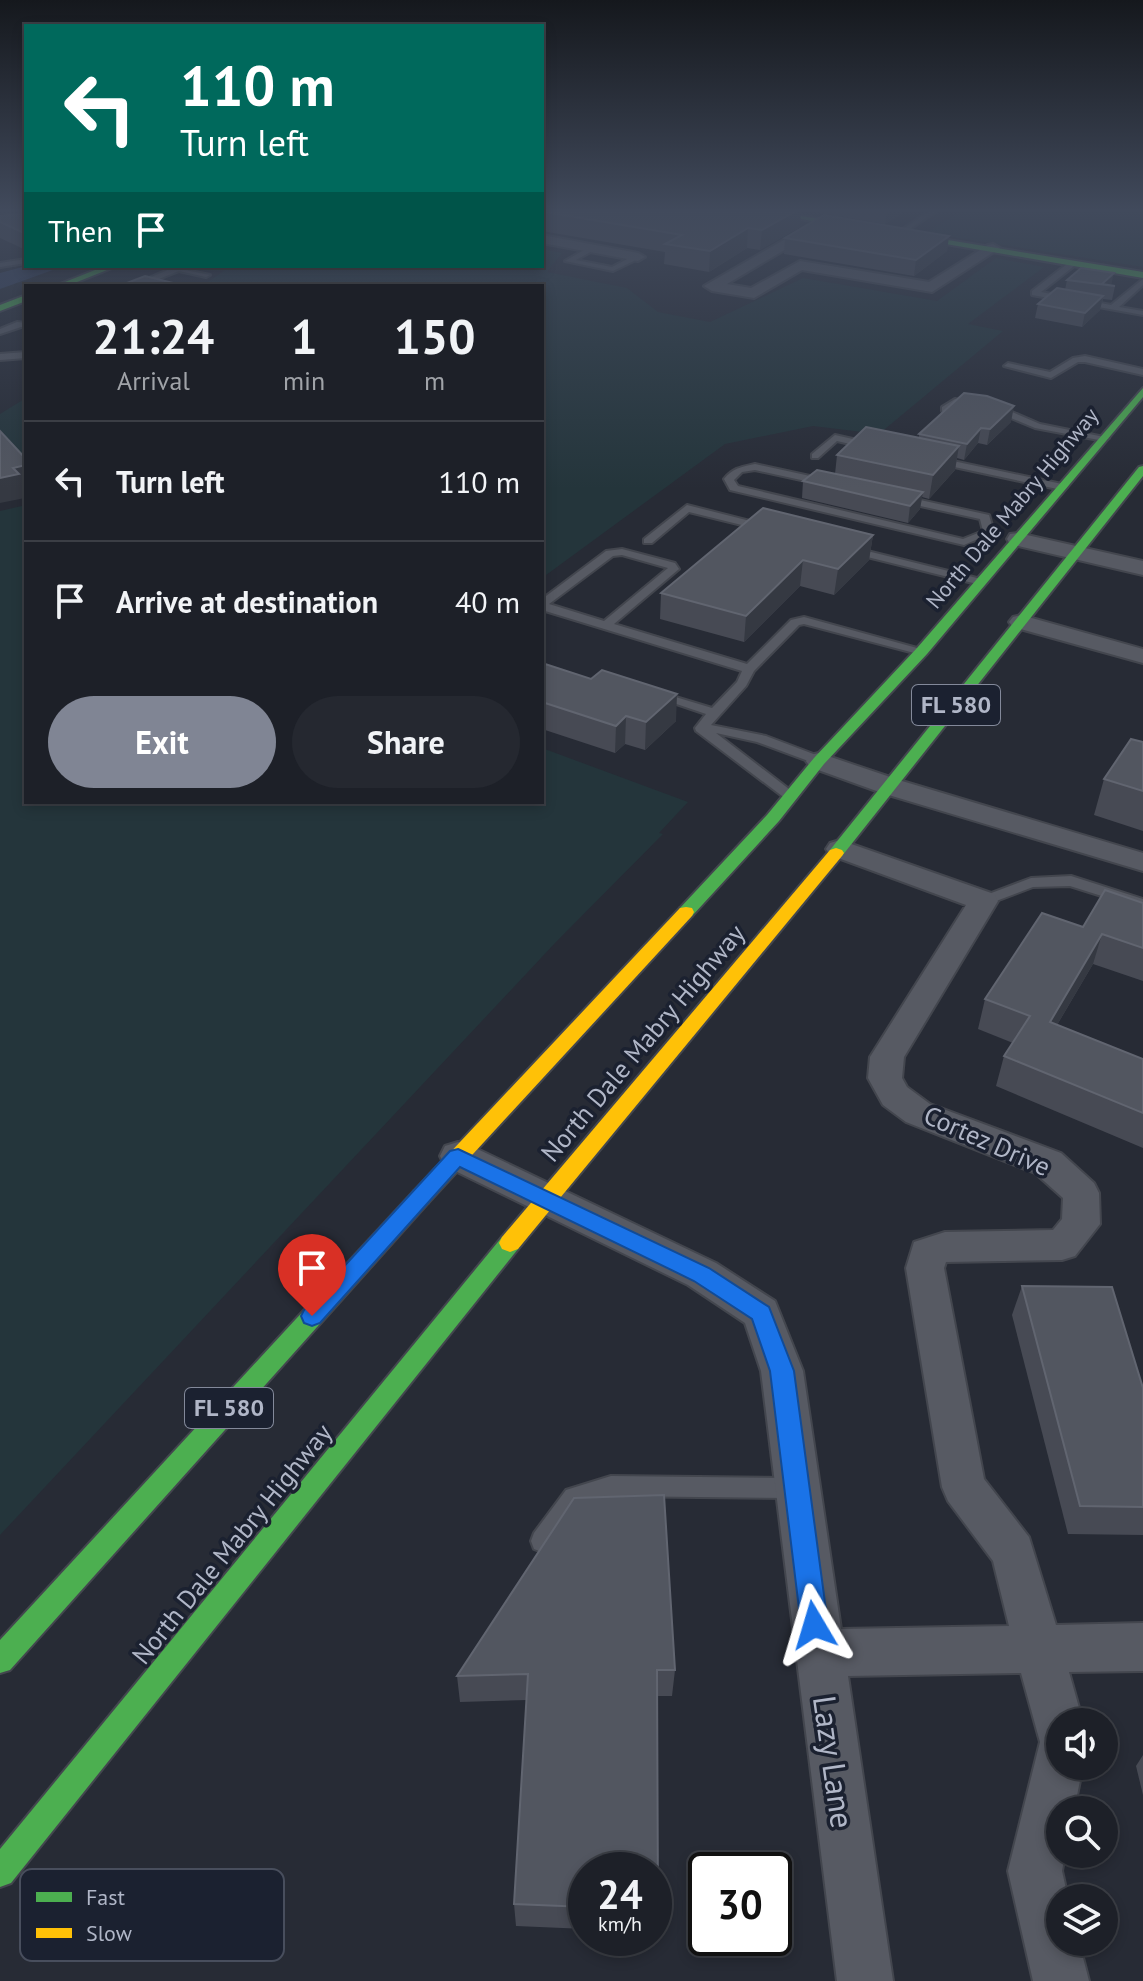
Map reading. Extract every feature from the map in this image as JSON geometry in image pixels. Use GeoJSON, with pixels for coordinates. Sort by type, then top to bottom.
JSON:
{"type":"FeatureCollection","features":[{"type":"Feature","properties":{"kind":"main road","name":"North Dale Mabry Highway"},"geometry":{"type":"LineString","coordinates":[[819,761],[922,651],[1143,391]]}},
{"type":"Feature","properties":{"kind":"main road","name":"North Dale Mabry Highway"},"geometry":{"type":"LineString","coordinates":[[0,1872],[547,1197],[892,787],[1143,469]]}},
{"type":"Feature","properties":{"kind":"main road","name":"FL 580"},"geometry":{"type":"LineString","coordinates":[[791,796],[819,761]]}},
{"type":"Feature","properties":{"kind":"main road","name":"North Dale Mabry Highway"},"geometry":{"type":"LineString","coordinates":[[0,1660],[458,1156],[791,796]]}},
{"type":"Feature","properties":{"kind":"street"},"geometry":{"type":"LineString","coordinates":[[1018,539],[1143,568]]}},
{"type":"Feature","properties":{"kind":"street"},"geometry":{"type":"LineString","coordinates":[[1021,622],[1136,654],[1143,629]]}},
{"type":"Feature","properties":{"kind":"street"},"geometry":{"type":"LineString","coordinates":[[819,761],[892,787],[1143,862]]}},
{"type":"Feature","properties":{"kind":"street"},"geometry":{"type":"LineString","coordinates":[[840,849],[983,901]]}},
{"type":"Feature","properties":{"kind":"street","name":"Cortez Drive"},"geometry":{"type":"LineString","coordinates":[[983,901],[887,1057],[885,1078],[895,1096],[918,1113],[1048,1163],[1081,1193],[1081,1224],[1062,1245],[945,1247],[928,1253],[925,1268],[964,1487],[1013,1552],[1036,1647]]}},
{"type":"Feature","properties":{"kind":"street","name":"Lazy Lane"},"geometry":{"type":"LineString","coordinates":[[458,1156],[702,1274],[761,1313],[782,1371],[865,1981]]}},
{"type":"Feature","properties":{"kind":"street"},"geometry":{"type":"LineString","coordinates":[[1036,1647],[1054,1708]]}},
{"type":"Feature","properties":{"kind":"street"},"geometry":{"type":"LineString","coordinates":[[818,1653],[1143,1647]]}},
{"type":"Feature","properties":{"kind":"street"},"geometry":{"type":"LineString","coordinates":[[1054,1780],[1035,1871],[1061,1981]]}},
{"type":"Feature","properties":{"kind":"lane"},"geometry":{"type":"LineString","coordinates":[[1095,304],[1143,313]]}},
{"type":"Feature","properties":{"kind":"lane"},"geometry":{"type":"LineString","coordinates":[[1113,308],[1117,304]]}},
{"type":"Feature","properties":{"kind":"lane"},"geometry":{"type":"LineString","coordinates":[[0,332],[24,325]]}},
{"type":"Feature","properties":{"kind":"lane"},"geometry":{"type":"LineString","coordinates":[[0,357],[24,355]]}},
{"type":"Feature","properties":{"kind":"lane"},"geometry":{"type":"LineString","coordinates":[[1008,366],[1051,375],[1076,360],[1085,359],[1143,372]]}},
{"type":"Feature","properties":{"kind":"lane"},"geometry":{"type":"LineString","coordinates":[[945,409],[955,402],[987,405],[1038,426],[1104,438]]}},
{"type":"Feature","properties":{"kind":"lane"},"geometry":{"type":"LineString","coordinates":[[815,456],[835,438],[881,448]]}},
{"type":"Feature","properties":{"kind":"lane"},"geometry":{"type":"LineString","coordinates":[[926,458],[1062,487]]}},
{"type":"Feature","properties":{"kind":"lane"},"geometry":{"type":"LineString","coordinates":[[989,532],[985,517],[778,469],[755,467],[739,470],[729,479],[734,488],[752,494],[964,542],[989,532],[1018,539]]}},
{"type":"Feature","properties":{"kind":"lane"},"geometry":{"type":"LineString","coordinates":[[648,541],[687,508],[780,532]]}},
{"type":"Feature","properties":{"kind":"lane"},"geometry":{"type":"LineString","coordinates":[[842,547],[981,582]]}},
{"type":"Feature","properties":{"kind":"lane"},"geometry":{"type":"LineString","coordinates":[[544,603],[610,553],[622,552],[671,565],[674,569],[605,626]]}},
{"type":"Feature","properties":{"kind":"lane"},"geometry":{"type":"LineString","coordinates":[[544,606],[749,669]]}},
{"type":"Feature","properties":{"kind":"lane"},"geometry":{"type":"LineString","coordinates":[[701,728],[742,683],[749,669],[795,622],[804,620],[922,651]]}},
{"type":"Feature","properties":{"kind":"lane"},"geometry":{"type":"LineString","coordinates":[[644,691],[715,713]]}},
{"type":"Feature","properties":{"kind":"lane"},"geometry":{"type":"LineString","coordinates":[[701,728],[730,729],[785,746],[819,761]]}},
{"type":"Feature","properties":{"kind":"lane"},"geometry":{"type":"LineString","coordinates":[[701,728],[791,796]]}},
{"type":"Feature","properties":{"kind":"lane"},"geometry":{"type":"LineString","coordinates":[[983,901],[1031,883],[1071,881],[1143,904]]}},
{"type":"Feature","properties":{"kind":"lane"},"geometry":{"type":"LineString","coordinates":[[542,1541],[574,1497],[611,1486],[797,1488]]}},
{"type":"Feature","properties":{"kind":"shaded area"},"geometry":{"type":"Polygon","coordinates":[[[544,304],[648,304],[658,312],[710,322],[747,304],[994,304],[968,324],[1003,331],[879,434],[813,426],[725,444],[544,577],[544,304]]]}},
{"type":"Feature","properties":{"kind":"shaded area"},"geometry":{"type":"Polygon","coordinates":[[[24,399],[24,458],[0,431],[0,414],[24,399]]]}},
{"type":"Feature","properties":{"kind":"shaded area"},"geometry":{"type":"Polygon","coordinates":[[[24,505],[24,804],[544,804],[544,749],[688,802],[659,833],[663,834],[555,943],[0,1535],[0,511],[24,505]]]}},
{"type":"Feature","properties":{"kind":"building"},"geometry":{"type":"Polygon","coordinates":[[[1040,304],[1094,304],[1085,313],[1040,304]]]}},
{"type":"Feature","properties":{"kind":"building"},"geometry":{"type":"Polygon","coordinates":[[[964,393],[987,396],[1014,406],[990,429],[981,428],[967,444],[919,434],[964,393]]]}},
{"type":"Feature","properties":{"kind":"building"},"geometry":{"type":"Polygon","coordinates":[[[866,427],[959,446],[933,475],[837,455],[866,427]]]}},
{"type":"Feature","properties":{"kind":"building"},"geometry":{"type":"Polygon","coordinates":[[[0,431],[24,457],[24,465],[13,468],[19,474],[0,478],[0,431]]]}},
{"type":"Feature","properties":{"kind":"building"},"geometry":{"type":"Polygon","coordinates":[[[817,470],[923,492],[910,506],[803,481],[817,470]]]}},
{"type":"Feature","properties":{"kind":"building"},"geometry":{"type":"Polygon","coordinates":[[[763,508],[873,535],[838,569],[803,560],[746,616],[661,593],[763,508]]]}},
{"type":"Feature","properties":{"kind":"building"},"geometry":{"type":"Polygon","coordinates":[[[544,664],[591,679],[602,670],[677,694],[646,722],[626,716],[616,726],[544,703],[544,664]]]}},
{"type":"Feature","properties":{"kind":"building"},"geometry":{"type":"Polygon","coordinates":[[[1131,739],[1143,742],[1143,791],[1104,779],[1131,739]]]}},
{"type":"Feature","properties":{"kind":"building"},"geometry":{"type":"Polygon","coordinates":[[[1105,890],[1143,903],[1143,948],[1102,934],[1050,1022],[1143,1059],[1143,1113],[1004,1056],[1030,1016],[985,999],[1042,913],[1083,927],[1105,890]]]}},
{"type":"Feature","properties":{"kind":"building"},"geometry":{"type":"Polygon","coordinates":[[[1022,1286],[1112,1287],[1143,1388],[1143,1507],[1080,1506],[1022,1286]]]}},
{"type":"Feature","properties":{"kind":"building"},"geometry":{"type":"Polygon","coordinates":[[[664,1495],[675,1670],[657,1670],[658,1852],[568,1852],[568,1906],[514,1904],[528,1674],[457,1676],[574,1498],[664,1495]]]}},
{"type":"Feature","properties":{"kind":"traffic: fast"},"geometry":{"type":"LineString","coordinates":[[0,308],[9,304]]}},
{"type":"Feature","properties":{"kind":"traffic: fast"},"geometry":{"type":"LineString","coordinates":[[686,912],[773,818],[819,761],[922,651],[1143,391]]}},
{"type":"Feature","properties":{"kind":"traffic: fast"},"geometry":{"type":"LineString","coordinates":[[836,853],[1143,469]]}},
{"type":"Feature","properties":{"kind":"traffic: fast"},"geometry":{"type":"LineString","coordinates":[[0,1660],[421,1197]]}},
{"type":"Feature","properties":{"kind":"traffic: fast"},"geometry":{"type":"LineString","coordinates":[[0,1872],[510,1243]]}},
{"type":"Feature","properties":{"kind":"traffic: slow"},"geometry":{"type":"LineString","coordinates":[[510,1243],[836,853]]}},
{"type":"Feature","properties":{"kind":"traffic: slow"},"geometry":{"type":"LineString","coordinates":[[421,1197],[686,912]]}},
{"type":"Feature","properties":{"kind":"route"},"geometry":{"type":"LineString","coordinates":[[312,1316],[458,1156],[702,1274],[761,1313],[782,1371],[814,1625]]}}]}
